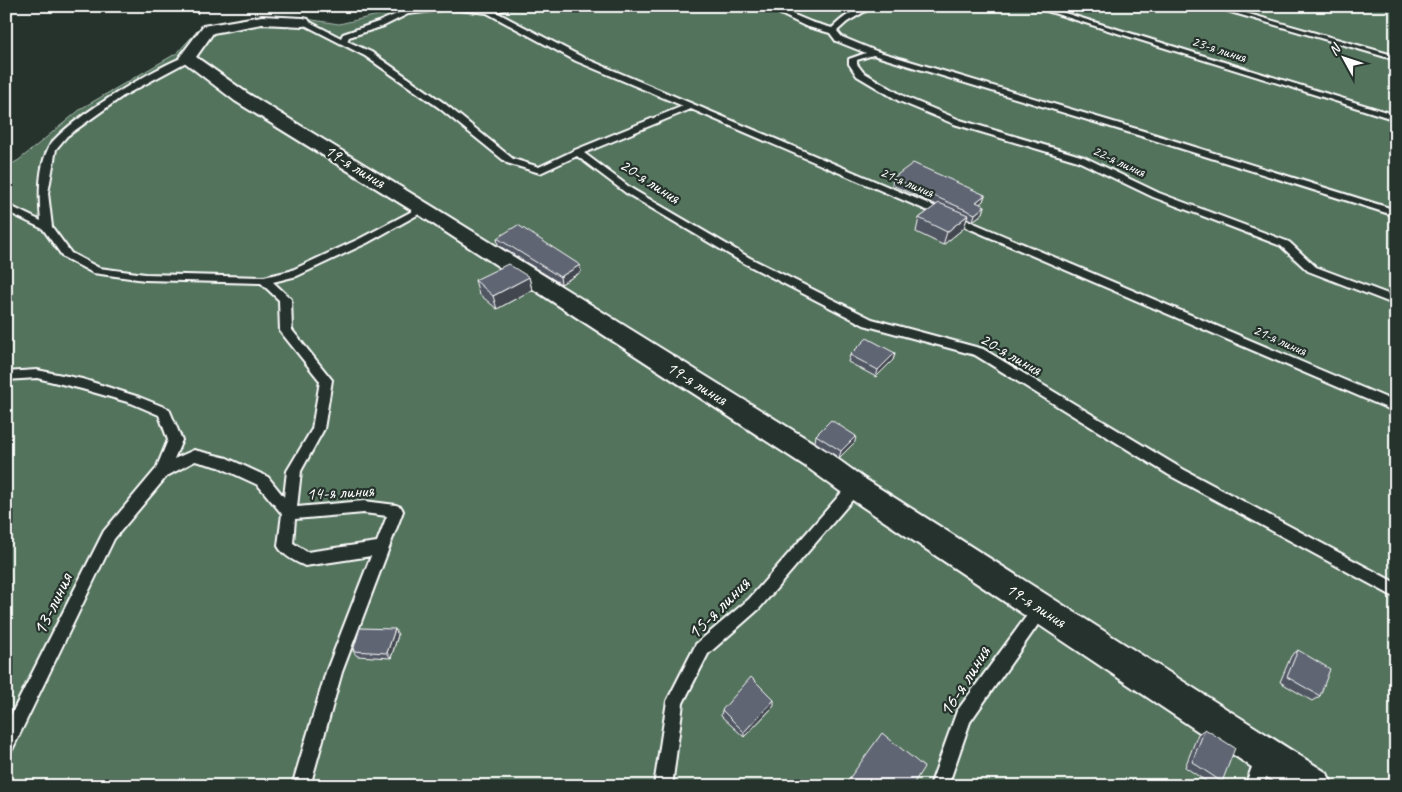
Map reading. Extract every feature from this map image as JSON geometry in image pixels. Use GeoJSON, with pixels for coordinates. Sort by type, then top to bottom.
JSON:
{"type":"FeatureCollection","features":[{"type":"Feature","properties":{"kind":"street"},"geometry":{"type":"LineString","coordinates":[[187,58],[208,29],[262,20],[303,22]]}},
{"type":"Feature","properties":{"kind":"street","name":"19-я линия"},"geometry":{"type":"LineString","coordinates":[[187,58],[240,97],[423,209],[818,460],[855,487],[1314,786]]}},
{"type":"Feature","properties":{"kind":"lane"},"geometry":{"type":"LineString","coordinates":[[343,42],[346,36],[406,12],[421,9],[449,8],[489,11],[514,6]]}},
{"type":"Feature","properties":{"kind":"lane"},"geometry":{"type":"LineString","coordinates":[[767,6],[808,24],[833,31],[844,20],[871,6]]}},
{"type":"Feature","properties":{"kind":"lane","name":"23-я линия"},"geometry":{"type":"LineString","coordinates":[[1034,6],[1396,118]]}},
{"type":"Feature","properties":{"kind":"lane"},"geometry":{"type":"LineString","coordinates":[[1214,6],[1396,58]]}},
{"type":"Feature","properties":{"kind":"lane","name":"21-я линия"},"geometry":{"type":"LineString","coordinates":[[489,11],[578,59],[1396,407]]}},
{"type":"Feature","properties":{"kind":"lane"},"geometry":{"type":"LineString","coordinates":[[303,22],[368,54],[441,105],[510,162],[540,170],[578,152],[689,107]]}},
{"type":"Feature","properties":{"kind":"lane","name":"22-я линия"},"geometry":{"type":"LineString","coordinates":[[833,31],[839,39],[872,53],[1147,135],[1396,214]]}},
{"type":"Feature","properties":{"kind":"lane","name":"22-я линия"},"geometry":{"type":"LineString","coordinates":[[872,53],[853,58],[853,64],[860,74],[902,99],[957,122],[1081,159],[1156,194],[1285,244],[1312,269],[1396,301]]}},
{"type":"Feature","properties":{"kind":"lane"},"geometry":{"type":"LineString","coordinates":[[187,58],[120,94],[64,134],[52,149],[44,193],[47,227],[66,255],[97,271],[145,277],[264,280],[293,274],[363,241],[423,209]]}},
{"type":"Feature","properties":{"kind":"lane","name":"20-я линия"},"geometry":{"type":"LineString","coordinates":[[578,152],[630,191],[746,260],[868,322],[979,352],[1174,471],[1396,590]]}},
{"type":"Feature","properties":{"kind":"lane"},"geometry":{"type":"LineString","coordinates":[[6,207],[23,217],[47,227]]}},
{"type":"Feature","properties":{"kind":"lane"},"geometry":{"type":"LineString","coordinates":[[264,280],[285,298],[286,331],[326,380],[318,429],[294,471],[285,546],[305,559],[382,548]]}},
{"type":"Feature","properties":{"kind":"lane"},"geometry":{"type":"LineString","coordinates":[[6,376],[37,374],[46,376],[135,400],[164,412],[175,440],[162,472]]}},
{"type":"Feature","properties":{"kind":"lane","name":"14-я линия"},"geometry":{"type":"LineString","coordinates":[[109,535],[162,472],[194,455],[222,462],[263,481],[288,513],[311,513],[364,507],[396,510],[334,672],[301,786]]}},
{"type":"Feature","properties":{"kind":"lane","name":"15-я линия"},"geometry":{"type":"LineString","coordinates":[[663,786],[675,701],[702,649],[754,604],[855,487]]}},
{"type":"Feature","properties":{"kind":"lane","name":"13-линия"},"geometry":{"type":"LineString","coordinates":[[6,744],[109,535]]}},
{"type":"Feature","properties":{"kind":"lane","name":"16-я линия"},"geometry":{"type":"LineString","coordinates":[[938,786],[963,717],[1040,608]]}},
{"type":"Feature","properties":{"kind":"lane"},"geometry":{"type":"LineString","coordinates":[[1254,786],[1265,754]]}},
{"type":"Feature","properties":{"kind":"green space"},"geometry":{"type":"Polygon","coordinates":[[[417,6],[1396,6],[1396,786],[6,786],[6,167],[19,160],[82,108],[177,53],[200,28],[256,17],[293,17],[339,24],[417,6]]]}},
{"type":"Feature","properties":{"kind":"building"},"geometry":{"type":"Polygon","coordinates":[[[913,163],[985,195],[976,202],[985,206],[975,214],[893,178],[913,163]]]}},
{"type":"Feature","properties":{"kind":"building"},"geometry":{"type":"Polygon","coordinates":[[[939,203],[968,215],[947,232],[919,218],[939,203]]]}},
{"type":"Feature","properties":{"kind":"building"},"geometry":{"type":"Polygon","coordinates":[[[518,225],[580,265],[560,277],[497,238],[518,225]]]}},
{"type":"Feature","properties":{"kind":"building"},"geometry":{"type":"Polygon","coordinates":[[[508,264],[529,277],[493,296],[475,280],[508,264]]]}},
{"type":"Feature","properties":{"kind":"building"},"geometry":{"type":"Polygon","coordinates":[[[867,338],[895,353],[878,370],[850,355],[867,338]]]}},
{"type":"Feature","properties":{"kind":"building"},"geometry":{"type":"Polygon","coordinates":[[[831,420],[856,436],[841,451],[816,435],[831,420]]]}},
{"type":"Feature","properties":{"kind":"building"},"geometry":{"type":"Polygon","coordinates":[[[360,628],[395,629],[387,653],[353,651],[360,628]]]}},
{"type":"Feature","properties":{"kind":"building"},"geometry":{"type":"Polygon","coordinates":[[[1298,650],[1330,669],[1320,696],[1287,677],[1298,650]]]}},
{"type":"Feature","properties":{"kind":"building"},"geometry":{"type":"Polygon","coordinates":[[[751,677],[774,700],[744,732],[722,710],[751,677]]]}},
{"type":"Feature","properties":{"kind":"building"},"geometry":{"type":"Polygon","coordinates":[[[1205,729],[1235,748],[1222,782],[1192,762],[1205,729]]]}},
{"type":"Feature","properties":{"kind":"building"},"geometry":{"type":"Polygon","coordinates":[[[882,733],[924,767],[912,786],[850,786],[846,783],[882,733]]]}}]}
